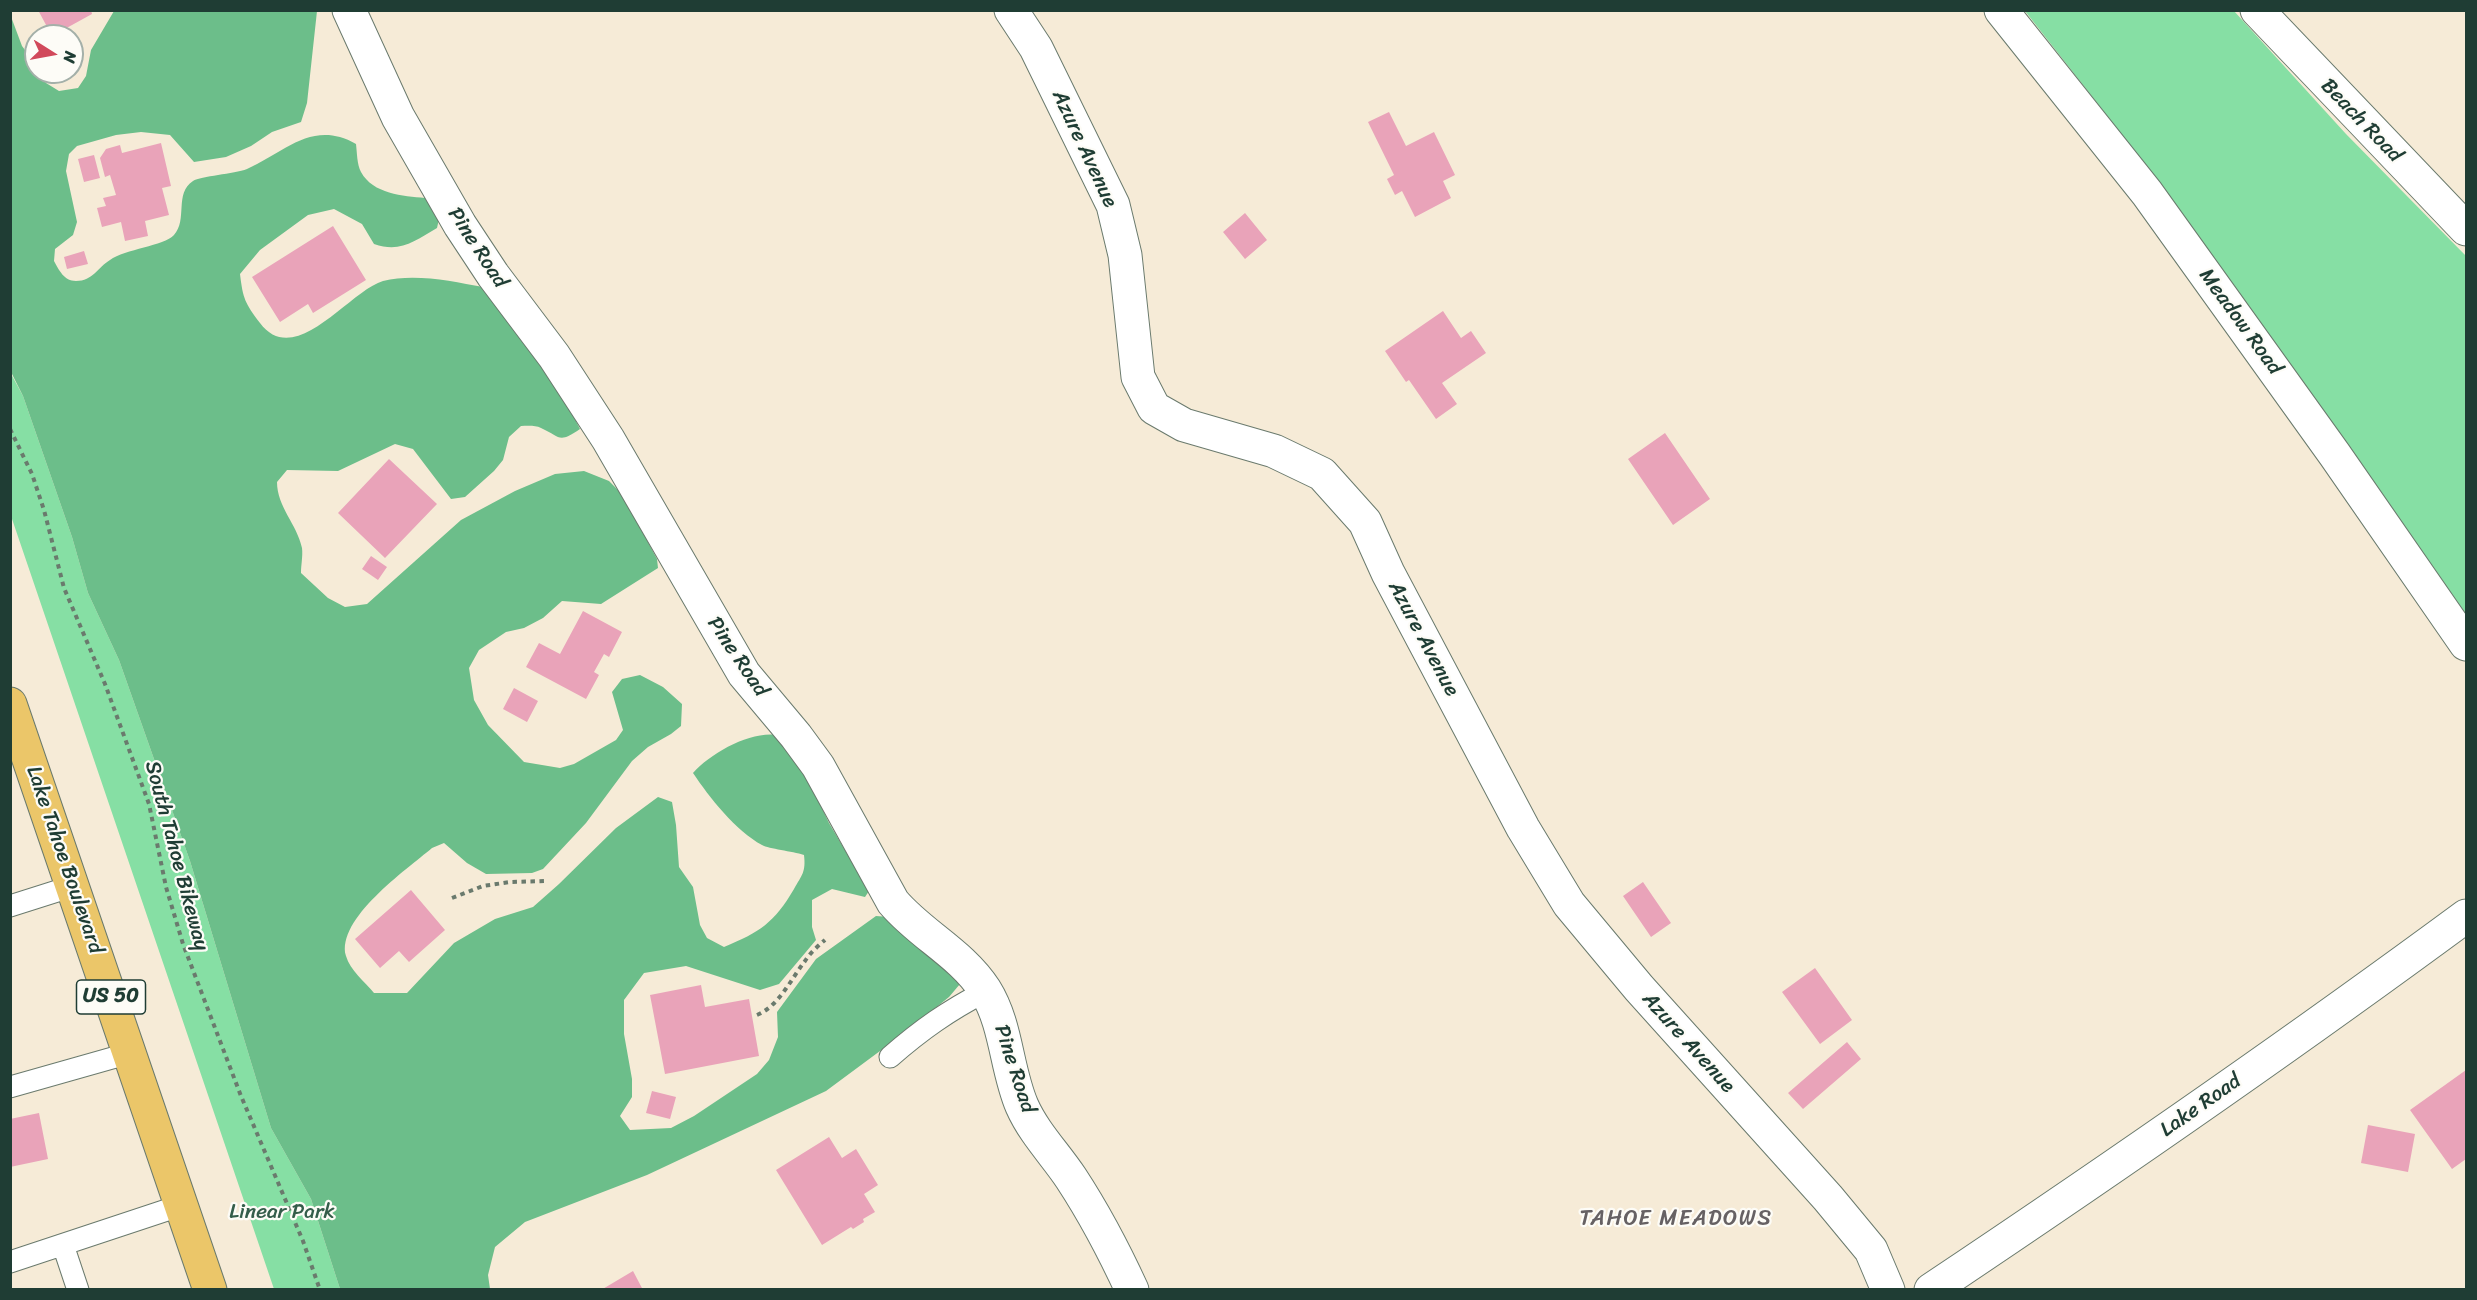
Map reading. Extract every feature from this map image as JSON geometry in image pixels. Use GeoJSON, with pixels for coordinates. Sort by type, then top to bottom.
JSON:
{"type":"FeatureCollection","features":[{"type":"Feature","properties":{"kind":"highway","name":"Lake Tahoe Boulevard"},"geometry":{"type":"LineString","coordinates":[[10,704],[210,1290]]}},
{"type":"Feature","properties":{"kind":"street","name":"Pine Road"},"geometry":{"type":"LineString","coordinates":[[349,10],[394,110],[460,225],[493,275],[554,356],[603,430],[744,674],[818,766],[893,902],[906,917],[969,968],[986,991],[996,1015],[1023,1106],[1031,1123],[1071,1177],[1132,1290]]}},
{"type":"Feature","properties":{"kind":"street","name":"Azure Avenue"},"geometry":{"type":"LineString","coordinates":[[1011,10],[1036,48],[1113,205],[1125,255],[1138,377],[1154,408],[1184,425],[1274,451],[1322,474],[1365,522],[1388,573],[1523,828],[1569,904],[1639,988],[1828,1198],[1871,1250],[1888,1290]]}},
{"type":"Feature","properties":{"kind":"street","name":"Meadow Road"},"geometry":{"type":"LineString","coordinates":[[2001,10],[2147,193],[2336,455],[2466,644]]}},
{"type":"Feature","properties":{"kind":"street","name":"Beach Road"},"geometry":{"type":"LineString","coordinates":[[2257,10],[2466,229]]}},
{"type":"Feature","properties":{"kind":"street","name":"Lake Road"},"geometry":{"type":"LineString","coordinates":[[1931,1290],[2052,1209],[2315,1026],[2466,916]]}},
{"type":"Feature","properties":{"kind":"lane"},"geometry":{"type":"LineString","coordinates":[[10,906],[73,886]]}},
{"type":"Feature","properties":{"kind":"lane"},"geometry":{"type":"LineString","coordinates":[[890,1057],[923,1028],[949,1010],[986,991]]}},
{"type":"Feature","properties":{"kind":"lane"},"geometry":{"type":"LineString","coordinates":[[10,1087],[130,1053]]}},
{"type":"Feature","properties":{"kind":"lane"},"geometry":{"type":"LineString","coordinates":[[10,1262],[182,1206]]}},
{"type":"Feature","properties":{"kind":"lane"},"geometry":{"type":"LineString","coordinates":[[63,1245],[78,1290]]}},
{"type":"Feature","properties":{"kind":"path","name":"South Tahoe Bikeway"},"geometry":{"type":"LineString","coordinates":[[10,429],[32,474],[44,510],[64,588],[105,684],[149,804],[166,887],[183,944],[245,1107],[303,1240],[320,1290]]}},
{"type":"Feature","properties":{"kind":"path"},"geometry":{"type":"LineString","coordinates":[[452,898],[483,886],[510,882],[545,881]]}},
{"type":"Feature","properties":{"kind":"path"},"geometry":{"type":"LineString","coordinates":[[757,1015],[764,1012],[776,1000],[806,958],[825,940]]}},
{"type":"Feature","properties":{"kind":"green space"},"geometry":{"type":"Polygon","coordinates":[[[114,11],[317,11],[307,103],[301,122],[272,132],[251,146],[226,157],[194,162],[170,135],[141,132],[116,135],[77,146],[69,154],[66,171],[77,222],[73,235],[55,249],[54,261],[65,277],[72,281],[87,279],[117,256],[169,239],[178,229],[184,192],[193,181],[247,169],[286,147],[312,137],[326,135],[340,137],[356,144],[361,172],[373,185],[389,192],[425,198],[439,219],[437,228],[407,244],[392,247],[374,244],[362,224],[334,209],[308,215],[260,250],[240,274],[246,300],[260,323],[274,335],[289,338],[305,333],[369,288],[383,281],[395,279],[433,279],[483,287],[558,386],[580,429],[560,438],[539,427],[521,426],[509,437],[503,460],[494,471],[465,497],[451,499],[413,449],[395,444],[338,471],[287,470],[277,482],[278,491],[302,548],[301,573],[328,598],[345,607],[367,604],[461,520],[515,491],[555,474],[584,471],[609,481],[623,495],[657,559],[658,568],[601,604],[562,601],[543,618],[524,628],[506,632],[479,650],[469,668],[474,700],[488,725],[524,762],[560,768],[574,764],[616,740],[623,730],[612,692],[622,679],[640,675],[663,687],[682,704],[681,726],[648,747],[632,761],[586,823],[543,869],[532,873],[486,874],[467,863],[444,843],[432,848],[376,896],[362,911],[352,927],[346,942],[346,956],[358,976],[374,993],[407,993],[454,943],[495,919],[533,907],[616,828],[658,797],[672,802],[679,867],[693,887],[700,925],[707,938],[724,947],[757,931],[773,918],[787,901],[804,870],[804,855],[765,846],[752,839],[724,813],[693,773],[720,751],[743,740],[755,736],[777,735],[808,779],[829,823],[869,891],[865,897],[832,889],[812,900],[812,927],[816,940],[779,984],[760,990],[686,966],[644,973],[624,1000],[624,1034],[632,1079],[632,1097],[620,1116],[630,1130],[671,1128],[694,1116],[757,1074],[769,1060],[778,1037],[777,1012],[816,959],[876,916],[889,917],[960,984],[949,997],[907,1031],[826,1091],[647,1175],[525,1222],[495,1247],[488,1275],[490,1289],[340,1289],[311,1199],[271,1128],[190,861],[119,660],[88,593],[72,537],[23,396],[11,372],[10,14],[24,49],[24,84],[48,84],[59,91],[78,88],[81,84],[84,84],[91,50],[114,11]]]}},
{"type":"Feature","properties":{"kind":"green space"},"geometry":{"type":"Polygon","coordinates":[[[2025,11],[2234,11],[2346,134],[2466,256],[2466,614],[2137,154],[2025,11]]]}},
{"type":"Feature","properties":{"kind":"green space","name":"Linear Park"},"geometry":{"type":"Polygon","coordinates":[[[10,372],[23,396],[72,537],[88,593],[119,660],[190,861],[271,1128],[311,1199],[340,1289],[274,1289],[11,516],[10,372]]]}},
{"type":"Feature","properties":{"kind":"building"},"geometry":{"type":"Polygon","coordinates":[[[38,10],[91,10],[92,14],[74,24],[46,24],[38,10]]]}},
{"type":"Feature","properties":{"kind":"building"},"geometry":{"type":"Polygon","coordinates":[[[1389,112],[1406,146],[1434,132],[1455,175],[1443,181],[1451,198],[1415,217],[1402,191],[1395,195],[1387,179],[1394,175],[1368,122],[1389,112]]]}},
{"type":"Feature","properties":{"kind":"building"},"geometry":{"type":"Polygon","coordinates":[[[161,143],[171,186],[162,188],[169,215],[145,221],[148,236],[125,241],[121,222],[102,227],[97,208],[106,206],[103,198],[116,195],[110,175],[105,177],[100,158],[106,149],[120,145],[122,153],[161,143]]]}},
{"type":"Feature","properties":{"kind":"building"},"geometry":{"type":"Polygon","coordinates":[[[94,155],[100,178],[84,182],[78,159],[94,155]]]}},
{"type":"Feature","properties":{"kind":"building"},"geometry":{"type":"Polygon","coordinates":[[[1245,213],[1267,240],[1245,259],[1223,232],[1245,213]]]}},
{"type":"Feature","properties":{"kind":"building"},"geometry":{"type":"Polygon","coordinates":[[[333,226],[366,280],[313,313],[308,304],[280,322],[252,277],[333,226]]]}},
{"type":"Feature","properties":{"kind":"building"},"geometry":{"type":"Polygon","coordinates":[[[84,251],[88,264],[67,269],[64,257],[84,251]]]}},
{"type":"Feature","properties":{"kind":"building"},"geometry":{"type":"Polygon","coordinates":[[[1443,311],[1461,338],[1471,331],[1486,353],[1442,383],[1457,404],[1436,419],[1385,351],[1443,311]]]}},
{"type":"Feature","properties":{"kind":"building"},"geometry":{"type":"Polygon","coordinates":[[[1665,433],[1710,499],[1673,525],[1628,459],[1665,433]]]}},
{"type":"Feature","properties":{"kind":"building"},"geometry":{"type":"Polygon","coordinates":[[[389,459],[437,504],[385,558],[338,513],[389,459]]]}},
{"type":"Feature","properties":{"kind":"building"},"geometry":{"type":"Polygon","coordinates":[[[371,556],[387,567],[378,580],[362,569],[371,556]]]}},
{"type":"Feature","properties":{"kind":"building"},"geometry":{"type":"Polygon","coordinates":[[[583,611],[622,632],[609,657],[604,654],[594,672],[599,675],[586,699],[526,667],[539,643],[560,654],[583,611]]]}},
{"type":"Feature","properties":{"kind":"building"},"geometry":{"type":"Polygon","coordinates":[[[514,688],[538,701],[527,722],[503,709],[514,688]]]}},
{"type":"Feature","properties":{"kind":"building"},"geometry":{"type":"Polygon","coordinates":[[[1643,882],[1671,923],[1651,937],[1623,896],[1643,882]]]}},
{"type":"Feature","properties":{"kind":"building"},"geometry":{"type":"Polygon","coordinates":[[[411,890],[445,930],[409,962],[399,951],[380,968],[355,939],[411,890]]]}},
{"type":"Feature","properties":{"kind":"building"},"geometry":{"type":"Polygon","coordinates":[[[1815,968],[1852,1020],[1820,1044],[1782,992],[1815,968]]]}},
{"type":"Feature","properties":{"kind":"building"},"geometry":{"type":"Polygon","coordinates":[[[701,985],[705,1007],[749,999],[759,1056],[665,1074],[650,995],[701,985]]]}},
{"type":"Feature","properties":{"kind":"building"},"geometry":{"type":"Polygon","coordinates":[[[1847,1042],[1861,1059],[1803,1109],[1788,1093],[1847,1042]]]}},
{"type":"Feature","properties":{"kind":"building"},"geometry":{"type":"Polygon","coordinates":[[[2466,1070],[2466,1159],[2452,1169],[2410,1110],[2466,1070]]]}},
{"type":"Feature","properties":{"kind":"building"},"geometry":{"type":"Polygon","coordinates":[[[652,1091],[676,1097],[670,1119],[646,1113],[652,1091]]]}},
{"type":"Feature","properties":{"kind":"building"},"geometry":{"type":"Polygon","coordinates":[[[39,1113],[48,1159],[10,1167],[10,1119],[39,1113]]]}},
{"type":"Feature","properties":{"kind":"building"},"geometry":{"type":"Polygon","coordinates":[[[2368,1125],[2415,1134],[2408,1172],[2361,1163],[2368,1125]]]}},
{"type":"Feature","properties":{"kind":"building"},"geometry":{"type":"Polygon","coordinates":[[[829,1137],[842,1158],[856,1149],[878,1185],[864,1194],[875,1212],[853,1229],[851,1227],[822,1245],[776,1170],[829,1137]]]}},
{"type":"Feature","properties":{"kind":"building"},"geometry":{"type":"Polygon","coordinates":[[[633,1271],[643,1290],[601,1290],[633,1271]]]}},
{"type":"Feature","properties":{"kind":"district","name":"TAHOE MEADOWS"},"geometry":{"type":"Point","coordinates":[1676,1219]}}]}
